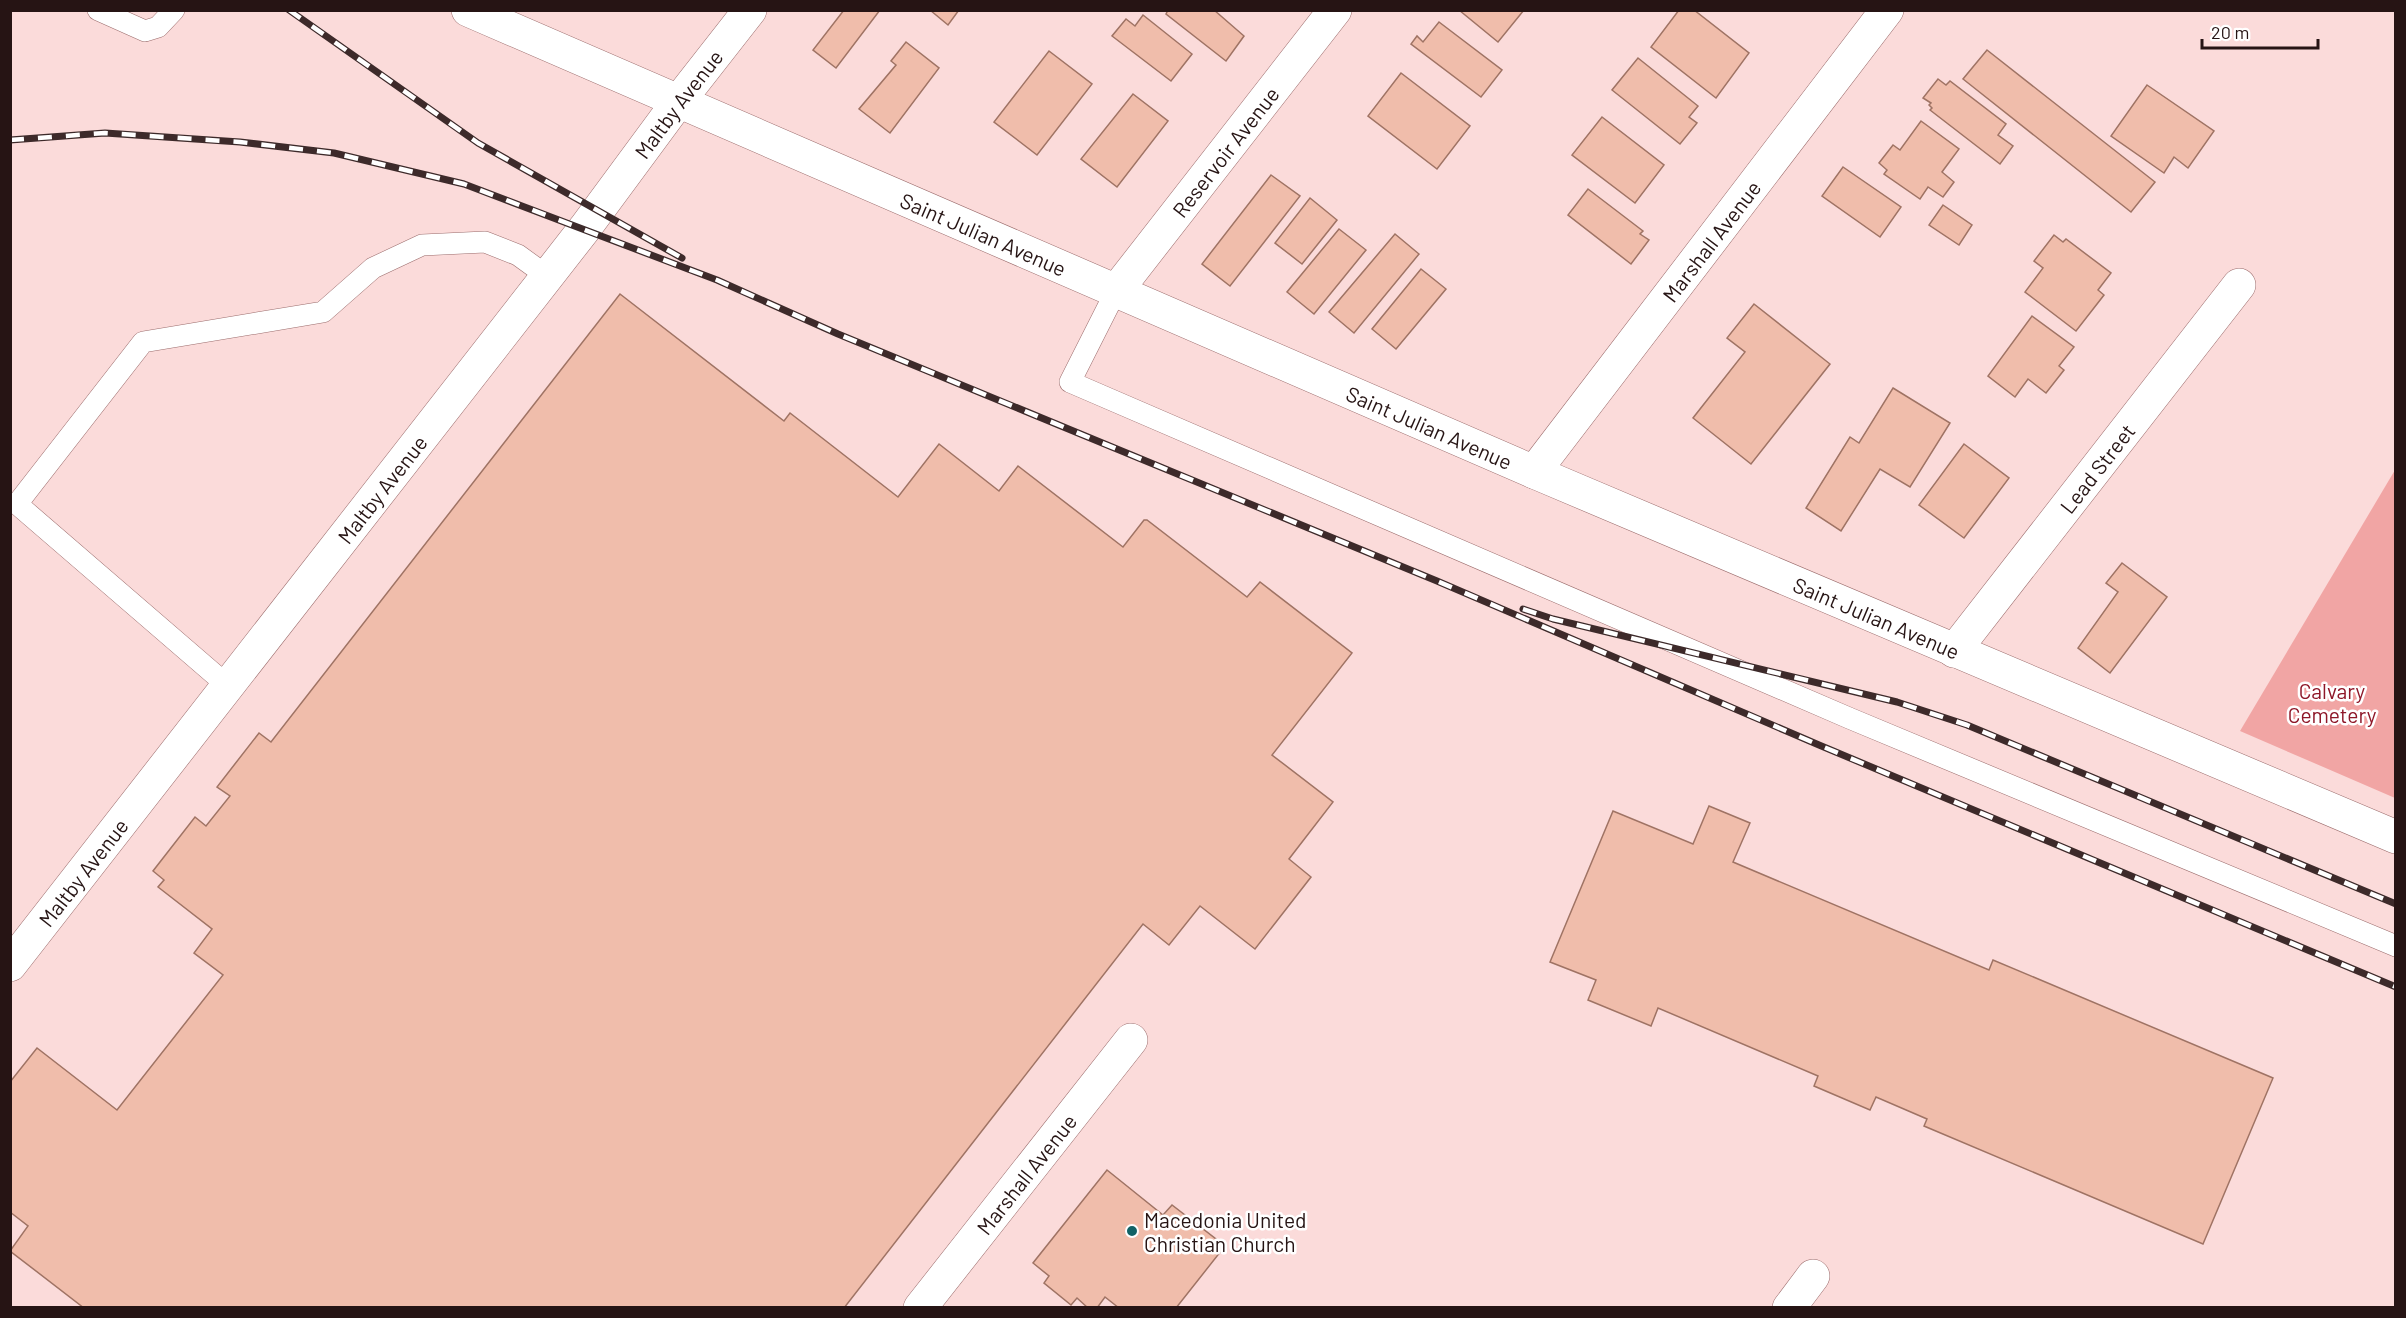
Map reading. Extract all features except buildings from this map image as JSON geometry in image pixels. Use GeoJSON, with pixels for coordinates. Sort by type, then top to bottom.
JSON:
{"type":"FeatureCollection","features":[{"type":"Feature","properties":{"kind":"street","name":"Saint Julian Avenue"},"geometry":{"type":"LineString","coordinates":[[468,10],[1534,472],[2396,837]]}},
{"type":"Feature","properties":{"kind":"street","name":"Maltby Avenue"},"geometry":{"type":"LineString","coordinates":[[12,960],[547,276],[750,10]]}},
{"type":"Feature","properties":{"kind":"street","name":"Reservoir Avenue"},"geometry":{"type":"LineString","coordinates":[[1116,291],[1335,10]]}},
{"type":"Feature","properties":{"kind":"street","name":"Marshall Avenue"},"geometry":{"type":"LineString","coordinates":[[1534,472],[1887,10]]}},
{"type":"Feature","properties":{"kind":"street","name":"Lead Street"},"geometry":{"type":"LineString","coordinates":[[1954,651],[2239,285]]}},
{"type":"Feature","properties":{"kind":"street","name":"Marshall Avenue"},"geometry":{"type":"LineString","coordinates":[[920,1308],[1131,1040]]}},
{"type":"Feature","properties":{"kind":"street"},"geometry":{"type":"LineString","coordinates":[[1789,1308],[1813,1276]]}},
{"type":"Feature","properties":{"kind":"lane"},"geometry":{"type":"LineString","coordinates":[[98,10],[145,31],[158,27],[174,10]]}},
{"type":"Feature","properties":{"kind":"lane"},"geometry":{"type":"LineString","coordinates":[[228,686],[17,504],[143,342],[324,312],[373,268],[422,245],[485,242],[518,255],[547,276]]}},
{"type":"Feature","properties":{"kind":"lane"},"geometry":{"type":"LineString","coordinates":[[1116,291],[1070,382],[1849,718],[2396,946]]}},
{"type":"Feature","properties":{"kind":"green space","name":"Calvary Cemetery"},"geometry":{"type":"Polygon","coordinates":[[[2395,470],[2395,798],[2240,731],[2395,470]]]}},
{"type":"Feature","properties":{"kind":"railway"},"geometry":{"type":"LineString","coordinates":[[289,10],[478,143],[682,258]]}},
{"type":"Feature","properties":{"kind":"railway"},"geometry":{"type":"LineString","coordinates":[[10,140],[105,133],[240,142],[334,153],[464,184],[717,280],[838,334],[1437,581],[1819,745],[2396,987]]}},
{"type":"Feature","properties":{"kind":"railway"},"geometry":{"type":"LineString","coordinates":[[1523,609],[1553,619],[1897,702],[1967,725],[2396,904]]}},
{"type":"Feature","properties":{"kind":"place","name":"Macedonia United Christian Church"},"geometry":{"type":"Point","coordinates":[1132,1231]}}]}
